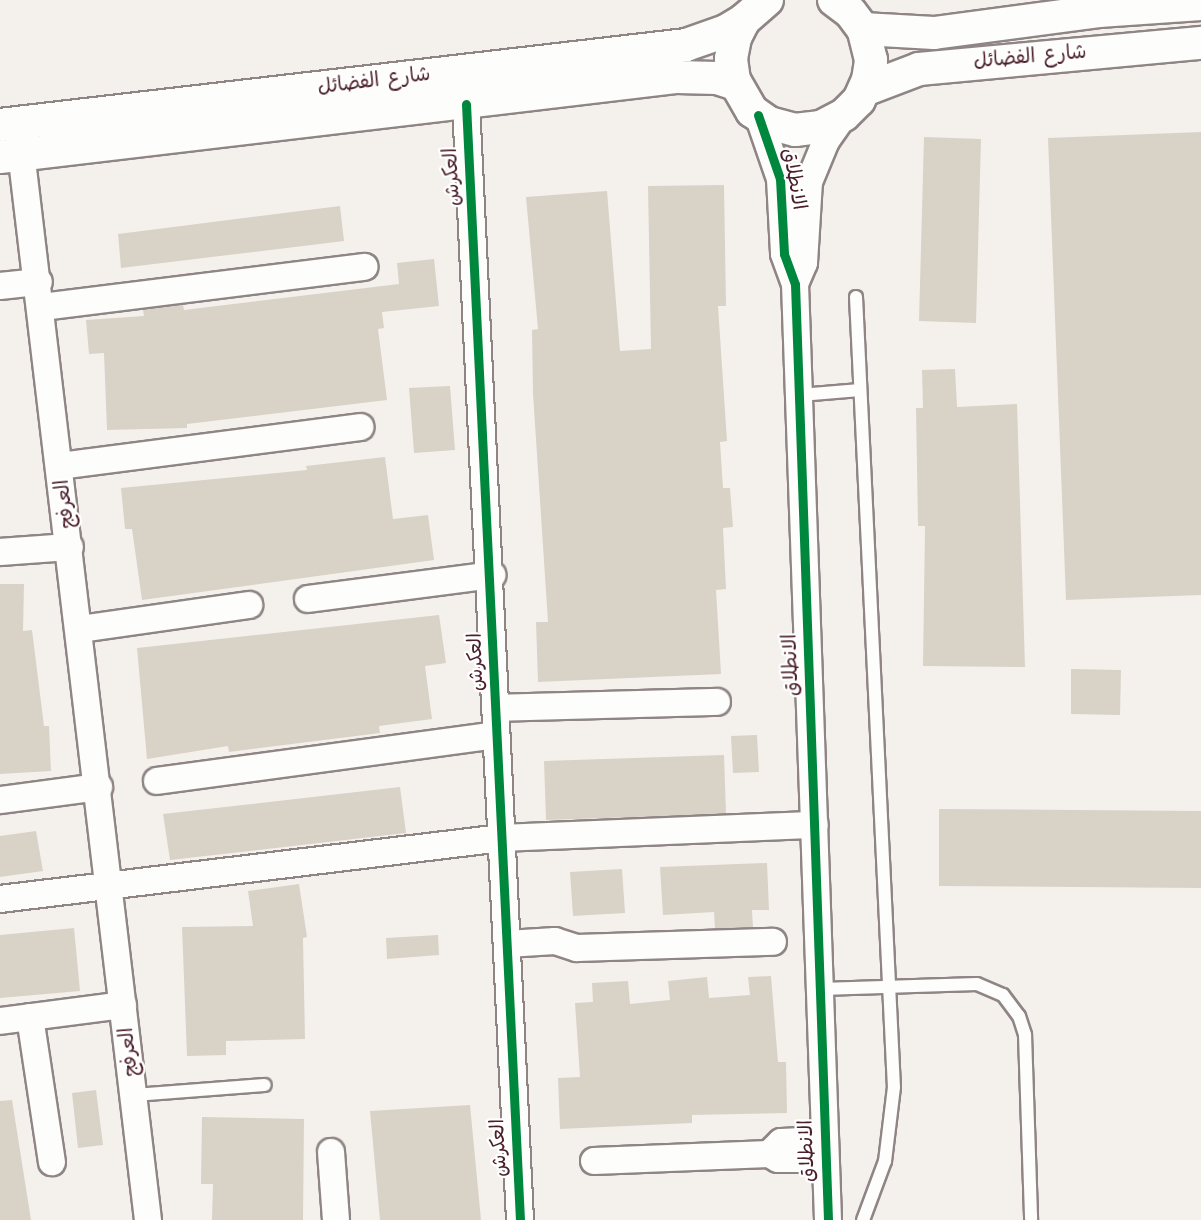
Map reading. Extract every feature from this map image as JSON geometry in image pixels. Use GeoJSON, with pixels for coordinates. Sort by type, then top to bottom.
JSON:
{"type":"FeatureCollection","features":[{"type":"Feature","properties":{"kind":"street"},"geometry":{"type":"LineString","coordinates":[[767,0],[744,20],[732,49],[735,84],[758,115],[795,130],[821,127],[844,115],[864,90],[871,60],[863,29],[838,2]]}},
{"type":"Feature","properties":{"kind":"street","name":"شارع الفضائل"},"geometry":{"type":"LineString","coordinates":[[863,29],[934,33],[1088,12],[1201,4]]}},
{"type":"Feature","properties":{"kind":"street"},"geometry":{"type":"LineString","coordinates":[[1078,52],[1088,12]]}},
{"type":"Feature","properties":{"kind":"street","name":"شارع الفضائل"},"geometry":{"type":"LineString","coordinates":[[8,124],[686,45],[726,31],[744,20]]}},
{"type":"Feature","properties":{"kind":"street","name":"شارع الفضائل"},"geometry":{"type":"LineString","coordinates":[[864,90],[919,69],[1078,52],[1201,43]]}},
{"type":"Feature","properties":{"kind":"street","name":"شارع الفضائل"},"geometry":{"type":"LineString","coordinates":[[11,156],[466,104],[677,77],[706,77],[735,84]]}},
{"type":"Feature","properties":{"kind":"street","name":"العكرش"},"geometry":{"type":"LineString","coordinates":[[466,104],[492,575],[496,735],[520,1220]]}},
{"type":"Feature","properties":{"kind":"street","name":"الانطلاق"},"geometry":{"type":"LineString","coordinates":[[758,115],[780,179],[784,254],[795,284],[828,1220]]}},
{"type":"Feature","properties":{"kind":"street","name":"الانطلاق"},"geometry":{"type":"LineString","coordinates":[[795,284],[804,263],[809,182],[825,141],[844,115]]}},
{"type":"Feature","properties":{"kind":"street","name":"العرفج"},"geometry":{"type":"LineString","coordinates":[[8,124],[11,156],[39,282],[148,1220]]}},
{"type":"Feature","properties":{"kind":"street"},"geometry":{"type":"LineString","coordinates":[[42,307],[365,267]]}},
{"type":"Feature","properties":{"kind":"street"},"geometry":{"type":"LineString","coordinates":[[0,286],[39,282]]}},
{"type":"Feature","properties":{"kind":"street"},"geometry":{"type":"LineString","coordinates":[[60,466],[360,427]]}},
{"type":"Feature","properties":{"kind":"street"},"geometry":{"type":"LineString","coordinates":[[0,552],[70,547]]}},
{"type":"Feature","properties":{"kind":"street"},"geometry":{"type":"LineString","coordinates":[[308,599],[492,575]]}},
{"type":"Feature","properties":{"kind":"street"},"geometry":{"type":"LineString","coordinates":[[80,629],[249,605]]}},
{"type":"Feature","properties":{"kind":"street"},"geometry":{"type":"LineString","coordinates":[[496,708],[717,702]]}},
{"type":"Feature","properties":{"kind":"street"},"geometry":{"type":"LineString","coordinates":[[157,781],[496,735]]}},
{"type":"Feature","properties":{"kind":"street"},"geometry":{"type":"LineString","coordinates":[[0,800],[99,787]]}},
{"type":"Feature","properties":{"kind":"street"},"geometry":{"type":"LineString","coordinates":[[0,899],[502,838],[815,825]]}},
{"type":"Feature","properties":{"kind":"street"},"geometry":{"type":"LineString","coordinates":[[507,951],[559,956],[577,948],[773,942]]}},
{"type":"Feature","properties":{"kind":"street"},"geometry":{"type":"LineString","coordinates":[[0,1021],[123,1005]]}},
{"type":"Feature","properties":{"kind":"street"},"geometry":{"type":"LineString","coordinates":[[30,1017],[52,1162]]}},
{"type":"Feature","properties":{"kind":"street"},"geometry":{"type":"LineString","coordinates":[[594,1161],[769,1154],[781,1142],[824,1150]]}},
{"type":"Feature","properties":{"kind":"street"},"geometry":{"type":"LineString","coordinates":[[331,1152],[336,1220]]}},
{"type":"Feature","properties":{"kind":"lane"},"geometry":{"type":"LineString","coordinates":[[856,297],[893,1112],[885,1161],[863,1220]]}},
{"type":"Feature","properties":{"kind":"lane"},"geometry":{"type":"LineString","coordinates":[[800,395],[860,390]]}},
{"type":"Feature","properties":{"kind":"lane"},"geometry":{"type":"LineString","coordinates":[[821,989],[888,985],[977,984],[1003,995],[1019,1016],[1025,1035],[1031,1220]]}},
{"type":"Feature","properties":{"kind":"lane"},"geometry":{"type":"LineString","coordinates":[[134,1095],[265,1085]]}},
{"type":"Feature","properties":{"kind":"building"},"geometry":{"type":"Polygon","coordinates":[[[1201,132],[1201,595],[1066,600],[1048,138],[1201,132]]]}},
{"type":"Feature","properties":{"kind":"building"},"geometry":{"type":"Polygon","coordinates":[[[924,137],[981,139],[976,323],[919,321],[924,137]]]}},
{"type":"Feature","properties":{"kind":"building"},"geometry":{"type":"Polygon","coordinates":[[[724,185],[726,306],[718,306],[727,441],[720,442],[723,488],[730,488],[733,527],[723,528],[726,589],[716,590],[721,674],[538,682],[536,622],[548,622],[533,394],[532,330],[538,329],[526,197],[607,191],[620,351],[651,349],[648,186],[724,185]]]}},
{"type":"Feature","properties":{"kind":"building"},"geometry":{"type":"Polygon","coordinates":[[[340,206],[344,241],[121,268],[118,234],[340,206]]]}},
{"type":"Feature","properties":{"kind":"building"},"geometry":{"type":"Polygon","coordinates":[[[434,259],[439,306],[382,312],[384,328],[378,329],[387,400],[187,424],[187,428],[107,430],[104,353],[89,354],[86,320],[144,316],[143,310],[183,305],[184,310],[399,284],[397,263],[434,259]]]}},
{"type":"Feature","properties":{"kind":"building"},"geometry":{"type":"Polygon","coordinates":[[[955,369],[957,407],[1017,404],[1025,667],[923,666],[925,526],[918,526],[916,408],[923,408],[922,370],[955,369]]]}},
{"type":"Feature","properties":{"kind":"building"},"geometry":{"type":"Polygon","coordinates":[[[450,386],[455,450],[414,453],[409,388],[450,386]]]}},
{"type":"Feature","properties":{"kind":"building"},"geometry":{"type":"Polygon","coordinates":[[[385,457],[393,519],[428,515],[434,560],[142,600],[132,529],[125,529],[121,488],[307,470],[306,466],[385,457]]]}},
{"type":"Feature","properties":{"kind":"building"},"geometry":{"type":"Polygon","coordinates":[[[0,584],[24,584],[23,631],[32,630],[44,726],[49,726],[51,771],[0,774],[0,584]]]}},
{"type":"Feature","properties":{"kind":"building"},"geometry":{"type":"Polygon","coordinates":[[[439,615],[446,663],[425,666],[432,719],[379,726],[380,733],[229,752],[228,746],[147,759],[137,648],[439,615]]]}},
{"type":"Feature","properties":{"kind":"building"},"geometry":{"type":"Polygon","coordinates":[[[1071,669],[1121,670],[1120,715],[1071,714],[1071,669]]]}},
{"type":"Feature","properties":{"kind":"building"},"geometry":{"type":"Polygon","coordinates":[[[757,735],[759,772],[733,773],[731,736],[757,735]]]}},
{"type":"Feature","properties":{"kind":"building"},"geometry":{"type":"Polygon","coordinates":[[[724,755],[726,814],[546,820],[544,761],[724,755]]]}},
{"type":"Feature","properties":{"kind":"building"},"geometry":{"type":"Polygon","coordinates":[[[400,787],[406,833],[170,860],[163,814],[400,787]]]}},
{"type":"Feature","properties":{"kind":"building"},"geometry":{"type":"Polygon","coordinates":[[[939,809],[1201,811],[1201,888],[939,886],[939,809]]]}},
{"type":"Feature","properties":{"kind":"building"},"geometry":{"type":"Polygon","coordinates":[[[36,831],[43,871],[0,877],[0,836],[36,831]]]}},
{"type":"Feature","properties":{"kind":"building"},"geometry":{"type":"Polygon","coordinates":[[[767,863],[769,910],[752,910],[753,928],[715,929],[714,912],[663,915],[660,867],[767,863]]]}},
{"type":"Feature","properties":{"kind":"building"},"geometry":{"type":"Polygon","coordinates":[[[622,869],[625,913],[573,916],[570,872],[622,869]]]}},
{"type":"Feature","properties":{"kind":"building"},"geometry":{"type":"Polygon","coordinates":[[[299,884],[307,937],[303,938],[305,1039],[226,1041],[226,1055],[187,1056],[182,927],[253,926],[248,891],[299,884]]]}},
{"type":"Feature","properties":{"kind":"building"},"geometry":{"type":"Polygon","coordinates":[[[74,928],[80,991],[0,998],[0,935],[74,928]]]}},
{"type":"Feature","properties":{"kind":"building"},"geometry":{"type":"Polygon","coordinates":[[[438,935],[439,955],[387,959],[386,938],[438,935]]]}},
{"type":"Feature","properties":{"kind":"building"},"geometry":{"type":"Polygon","coordinates":[[[771,976],[778,1062],[786,1062],[787,1113],[692,1115],[692,1123],[560,1129],[558,1078],[580,1077],[575,1003],[593,1002],[592,983],[628,981],[630,1004],[670,1000],[668,981],[707,977],[709,998],[750,995],[748,977],[771,976]]]}},
{"type":"Feature","properties":{"kind":"building"},"geometry":{"type":"Polygon","coordinates":[[[96,1090],[103,1145],[78,1148],[72,1093],[96,1090]]]}},
{"type":"Feature","properties":{"kind":"building"},"geometry":{"type":"Polygon","coordinates":[[[12,1100],[31,1220],[0,1220],[0,1101],[12,1100]]]}},
{"type":"Feature","properties":{"kind":"building"},"geometry":{"type":"Polygon","coordinates":[[[470,1105],[481,1220],[380,1220],[370,1111],[470,1105]]]}},
{"type":"Feature","properties":{"kind":"building"},"geometry":{"type":"Polygon","coordinates":[[[202,1117],[304,1119],[303,1220],[212,1220],[213,1184],[201,1184],[202,1117]]]}},
{"type":"Feature","properties":{"kind":"cycle path"},"geometry":{"type":"LineString","coordinates":[[466,104],[520,1220]]}},
{"type":"Feature","properties":{"kind":"cycle path"},"geometry":{"type":"LineString","coordinates":[[758,115],[780,179],[784,254],[795,284],[828,1220]]}}]}
